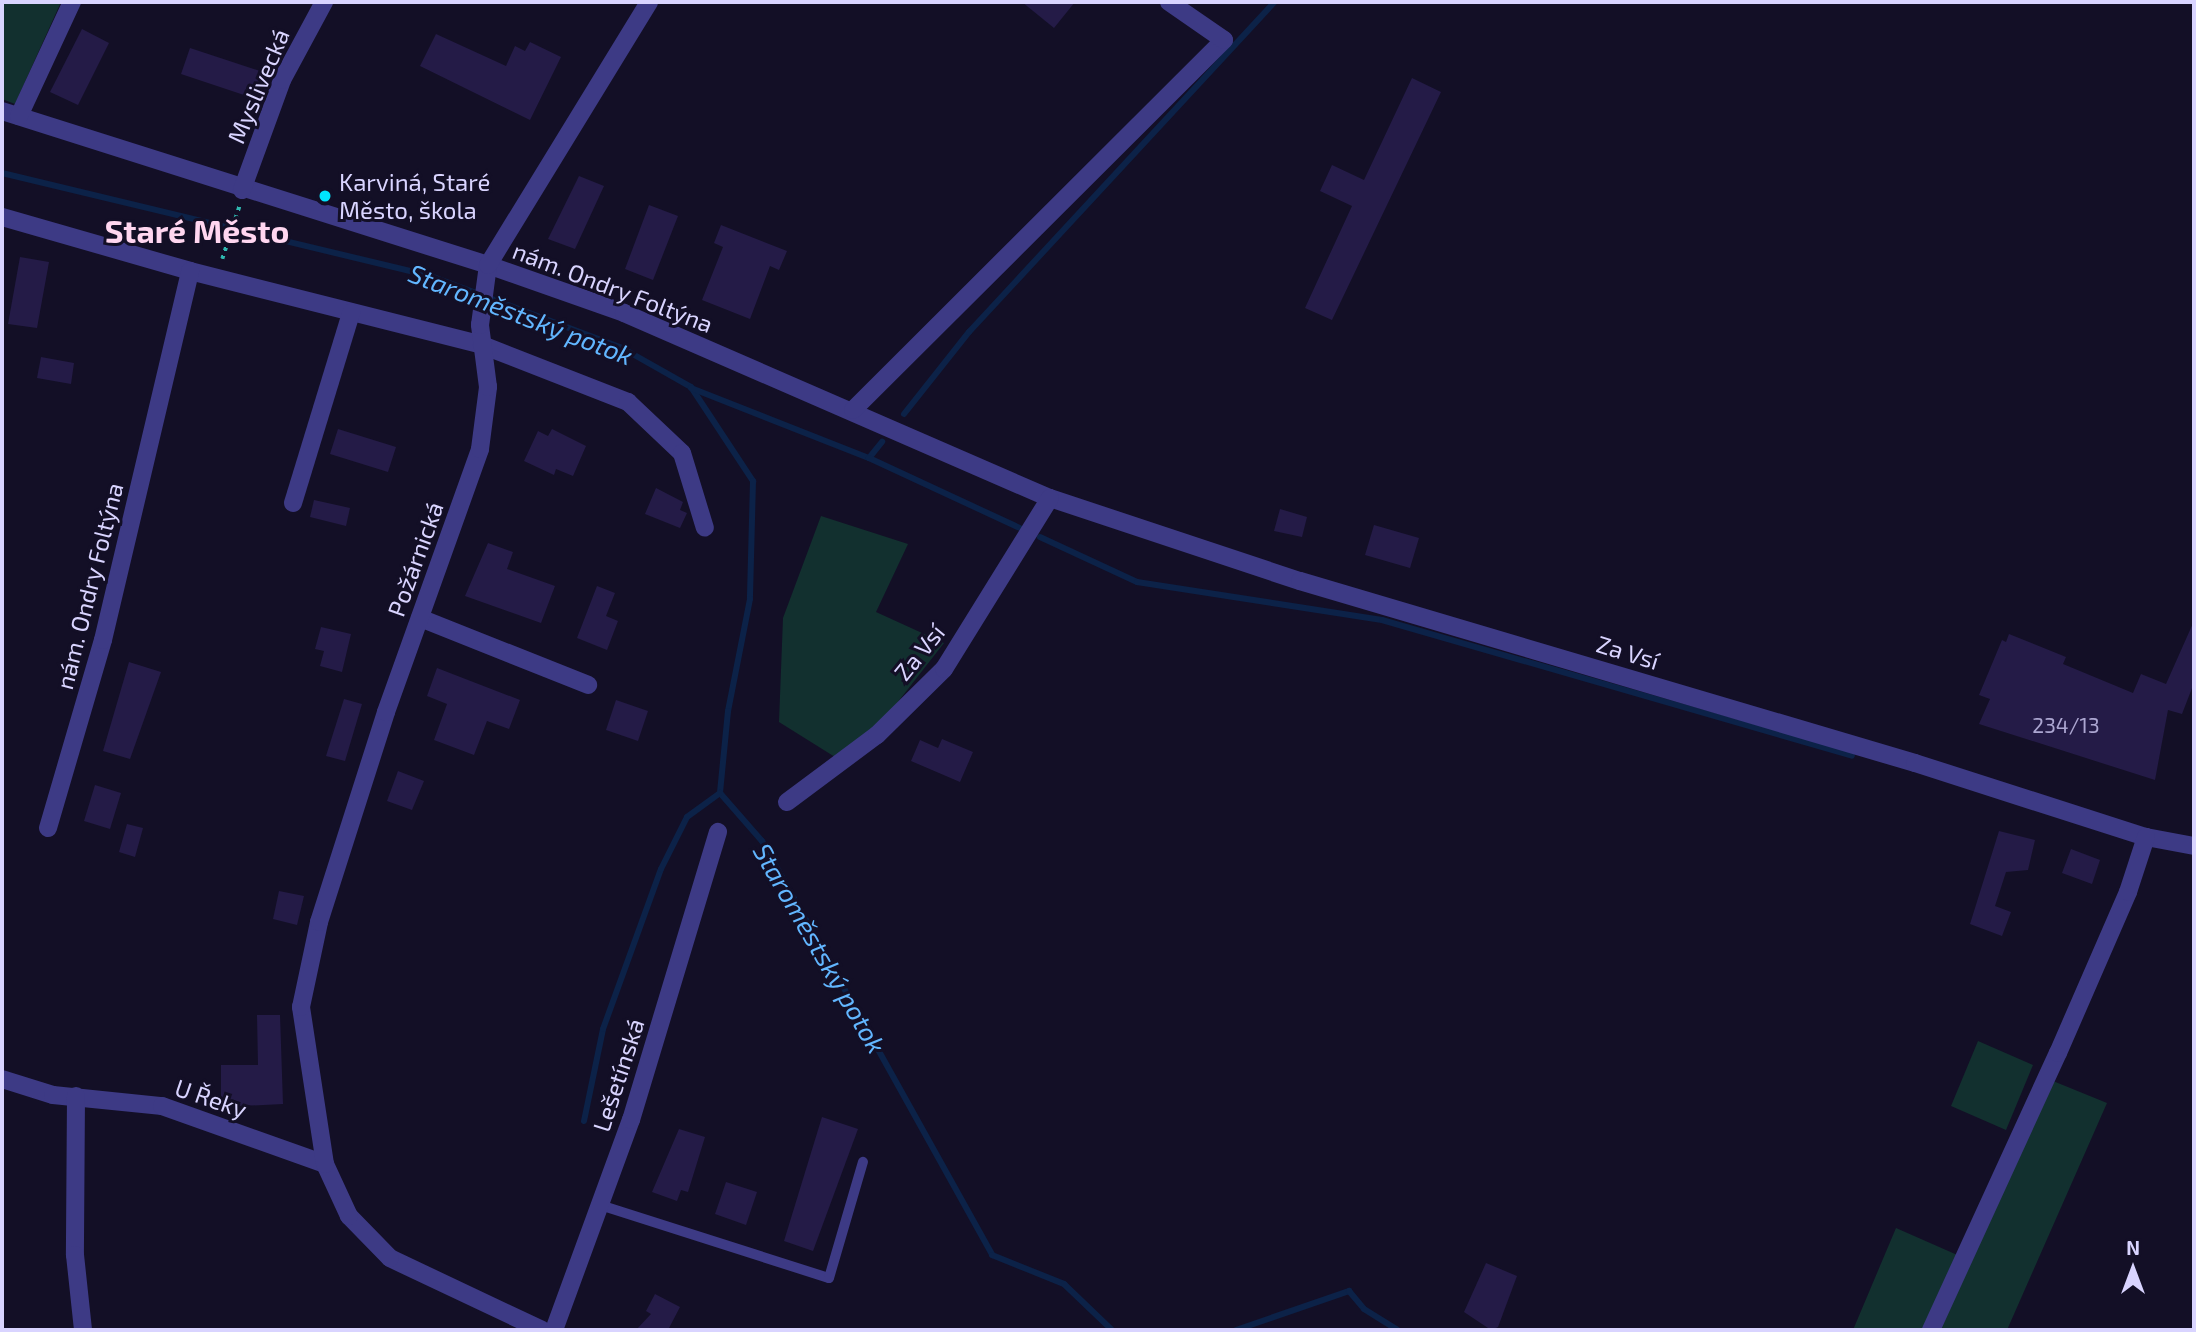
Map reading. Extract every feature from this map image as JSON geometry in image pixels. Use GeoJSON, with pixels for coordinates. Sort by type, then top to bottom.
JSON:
{"type":"FeatureCollection","features":[{"type":"Feature","properties":{"kind":"street"},"geometry":{"type":"LineString","coordinates":[[10,114],[72,2]]}},
{"type":"Feature","properties":{"kind":"street","name":"Myslivecká"},"geometry":{"type":"LineString","coordinates":[[242,191],[282,80],[324,2]]}},
{"type":"Feature","properties":{"kind":"street"},"geometry":{"type":"LineString","coordinates":[[488,265],[649,2]]}},
{"type":"Feature","properties":{"kind":"street"},"geometry":{"type":"LineString","coordinates":[[853,410],[1224,40],[1169,2]]}},
{"type":"Feature","properties":{"kind":"street","name":"nám. Ondry Foltýna"},"geometry":{"type":"LineString","coordinates":[[10,114],[242,191],[488,265],[624,313],[880,423]]}},
{"type":"Feature","properties":{"kind":"street"},"geometry":{"type":"LineString","coordinates":[[2,216],[216,278],[482,345],[628,402],[682,453],[705,528]]}},
{"type":"Feature","properties":{"kind":"street","name":"Požárnická"},"geometry":{"type":"LineString","coordinates":[[325,1164],[300,1007],[323,909],[420,618],[481,449],[488,387],[482,345],[488,265]]}},
{"type":"Feature","properties":{"kind":"street","name":"nám. Ondry Foltýna"},"geometry":{"type":"LineString","coordinates":[[48,828],[103,639],[190,271]]}},
{"type":"Feature","properties":{"kind":"street"},"geometry":{"type":"LineString","coordinates":[[293,503],[351,313]]}},
{"type":"Feature","properties":{"kind":"street","name":"Za Vsí"},"geometry":{"type":"LineString","coordinates":[[880,423],[1050,498],[1300,581],[1915,763],[2146,837],[2194,846]]}},
{"type":"Feature","properties":{"kind":"street","name":"Za Vsí"},"geometry":{"type":"LineString","coordinates":[[787,802],[877,735],[944,669],[1050,498]]}},
{"type":"Feature","properties":{"kind":"street"},"geometry":{"type":"LineString","coordinates":[[420,618],[588,685]]}},
{"type":"Feature","properties":{"kind":"street","name":"Lešetínská"},"geometry":{"type":"LineString","coordinates":[[554,1330],[631,1120],[718,832]]}},
{"type":"Feature","properties":{"kind":"street"},"geometry":{"type":"LineString","coordinates":[[1931,1330],[2059,1053],[2128,892],[2146,837]]}},
{"type":"Feature","properties":{"kind":"street","name":"U Řeky"},"geometry":{"type":"LineString","coordinates":[[2,1079],[76,1096],[162,1106],[325,1164]]}},
{"type":"Feature","properties":{"kind":"street"},"geometry":{"type":"LineString","coordinates":[[76,1096],[75,1255],[83,1330]]}},
{"type":"Feature","properties":{"kind":"street"},"geometry":{"type":"LineString","coordinates":[[325,1164],[349,1216],[390,1258],[542,1330]]}},
{"type":"Feature","properties":{"kind":"lane"},"geometry":{"type":"LineString","coordinates":[[600,1205],[829,1278],[863,1162]]}},
{"type":"Feature","properties":{"kind":"path"},"geometry":{"type":"LineString","coordinates":[[216,278],[236,216]]}},
{"type":"Feature","properties":{"kind":"green space"},"geometry":{"type":"Polygon","coordinates":[[[2,2],[61,2],[15,104],[2,99],[2,2]]]}},
{"type":"Feature","properties":{"kind":"green space"},"geometry":{"type":"Polygon","coordinates":[[[821,516],[908,544],[876,612],[944,643],[879,726],[835,757],[779,722],[783,618],[821,516]]]}},
{"type":"Feature","properties":{"kind":"green space"},"geometry":{"type":"Polygon","coordinates":[[[1978,1041],[2033,1065],[2006,1130],[1951,1106],[1978,1041]]]}},
{"type":"Feature","properties":{"kind":"green space"},"geometry":{"type":"Polygon","coordinates":[[[2053,1081],[2107,1103],[2007,1330],[1853,1330],[1896,1228],[1971,1261],[2053,1081]]]}},
{"type":"Feature","properties":{"kind":"building"},"geometry":{"type":"Polygon","coordinates":[[[1022,2],[1075,2],[1054,28],[1022,2]]]}},
{"type":"Feature","properties":{"kind":"building"},"geometry":{"type":"Polygon","coordinates":[[[82,29],[109,43],[78,105],[50,92],[82,29]]]}},
{"type":"Feature","properties":{"kind":"building"},"geometry":{"type":"Polygon","coordinates":[[[436,34],[506,66],[515,46],[525,51],[530,42],[561,57],[530,120],[420,66],[436,34]]]}},
{"type":"Feature","properties":{"kind":"building"},"geometry":{"type":"Polygon","coordinates":[[[190,48],[272,75],[262,101],[181,74],[190,48]]]}},
{"type":"Feature","properties":{"kind":"building"},"geometry":{"type":"Polygon","coordinates":[[[1412,78],[1441,92],[1332,320],[1305,308],[1352,206],[1320,191],[1332,165],[1364,180],[1412,78]]]}},
{"type":"Feature","properties":{"kind":"building"},"geometry":{"type":"Polygon","coordinates":[[[579,176],[604,186],[575,249],[548,239],[579,176]]]}},
{"type":"Feature","properties":{"kind":"building"},"geometry":{"type":"Polygon","coordinates":[[[649,205],[678,216],[653,280],[625,269],[649,205]]]}},
{"type":"Feature","properties":{"kind":"building"},"geometry":{"type":"Polygon","coordinates":[[[721,225],[787,251],[779,270],[770,266],[750,319],[702,300],[723,247],[714,243],[721,225]]]}},
{"type":"Feature","properties":{"kind":"building"},"geometry":{"type":"Polygon","coordinates":[[[20,257],[49,262],[37,328],[8,324],[20,257]]]}},
{"type":"Feature","properties":{"kind":"building"},"geometry":{"type":"Polygon","coordinates":[[[41,357],[74,363],[71,384],[37,378],[41,357]]]}},
{"type":"Feature","properties":{"kind":"building"},"geometry":{"type":"Polygon","coordinates":[[[338,429],[396,447],[388,472],[330,454],[338,429]]]}},
{"type":"Feature","properties":{"kind":"building"},"geometry":{"type":"Polygon","coordinates":[[[552,429],[586,446],[573,476],[556,469],[554,475],[524,461],[538,431],[548,436],[552,429]]]}},
{"type":"Feature","properties":{"kind":"building"},"geometry":{"type":"Polygon","coordinates":[[[656,488],[683,502],[680,510],[687,513],[680,528],[645,514],[656,488]]]}},
{"type":"Feature","properties":{"kind":"building"},"geometry":{"type":"Polygon","coordinates":[[[314,500],[350,508],[346,526],[310,517],[314,500]]]}},
{"type":"Feature","properties":{"kind":"building"},"geometry":{"type":"Polygon","coordinates":[[[1280,509],[1307,517],[1302,537],[1274,531],[1280,509]]]}},
{"type":"Feature","properties":{"kind":"building"},"geometry":{"type":"Polygon","coordinates":[[[1374,525],[1419,538],[1410,568],[1365,555],[1374,525]]]}},
{"type":"Feature","properties":{"kind":"building"},"geometry":{"type":"Polygon","coordinates":[[[488,543],[513,552],[507,569],[555,586],[541,623],[465,596],[488,543]]]}},
{"type":"Feature","properties":{"kind":"building"},"geometry":{"type":"Polygon","coordinates":[[[597,586],[615,593],[606,616],[618,621],[607,650],[577,638],[597,586]]]}},
{"type":"Feature","properties":{"kind":"building"},"geometry":{"type":"Polygon","coordinates":[[[2194,621],[2194,683],[2182,714],[2168,710],[2155,780],[1979,724],[1990,699],[1979,695],[2002,640],[2006,642],[2009,634],[2066,657],[2063,664],[2133,693],[2141,674],[2166,684],[2194,621]]]}},
{"type":"Feature","properties":{"kind":"building"},"geometry":{"type":"Polygon","coordinates":[[[321,627],[351,634],[342,672],[320,666],[324,651],[315,649],[321,627]]]}},
{"type":"Feature","properties":{"kind":"building"},"geometry":{"type":"Polygon","coordinates":[[[129,662],[161,672],[130,759],[103,751],[129,662]]]}},
{"type":"Feature","properties":{"kind":"building"},"geometry":{"type":"Polygon","coordinates":[[[437,668],[520,700],[509,729],[487,721],[474,755],[434,740],[447,704],[427,696],[437,668]]]}},
{"type":"Feature","properties":{"kind":"building"},"geometry":{"type":"Polygon","coordinates":[[[344,699],[362,704],[345,761],[326,756],[344,699]]]}},
{"type":"Feature","properties":{"kind":"building"},"geometry":{"type":"Polygon","coordinates":[[[616,700],[648,711],[638,741],[606,730],[616,700]]]}},
{"type":"Feature","properties":{"kind":"building"},"geometry":{"type":"Polygon","coordinates":[[[942,739],[973,752],[960,782],[911,761],[920,740],[938,748],[942,739]]]}},
{"type":"Feature","properties":{"kind":"building"},"geometry":{"type":"Polygon","coordinates":[[[398,771],[424,781],[412,810],[387,801],[398,771]]]}},
{"type":"Feature","properties":{"kind":"building"},"geometry":{"type":"Polygon","coordinates":[[[95,785],[121,793],[110,829],[84,821],[95,785]]]}},
{"type":"Feature","properties":{"kind":"building"},"geometry":{"type":"Polygon","coordinates":[[[127,824],[143,828],[135,857],[119,852],[127,824]]]}},
{"type":"Feature","properties":{"kind":"building"},"geometry":{"type":"Polygon","coordinates":[[[1999,831],[2035,840],[2028,870],[2006,872],[1995,906],[2011,912],[2002,936],[1970,924],[1999,831]]]}},
{"type":"Feature","properties":{"kind":"building"},"geometry":{"type":"Polygon","coordinates":[[[2071,849],[2100,860],[2092,884],[2062,873],[2071,849]]]}},
{"type":"Feature","properties":{"kind":"building"},"geometry":{"type":"Polygon","coordinates":[[[279,891],[304,896],[297,925],[273,919],[279,891]]]}},
{"type":"Feature","properties":{"kind":"building"},"geometry":{"type":"Polygon","coordinates":[[[257,1015],[280,1015],[283,1104],[221,1107],[221,1065],[258,1065],[257,1015]]]}},
{"type":"Feature","properties":{"kind":"building"},"geometry":{"type":"Polygon","coordinates":[[[822,1117],[858,1129],[813,1251],[784,1241],[822,1117]]]}},
{"type":"Feature","properties":{"kind":"building"},"geometry":{"type":"Polygon","coordinates":[[[679,1129],[705,1137],[688,1192],[681,1190],[677,1201],[652,1192],[679,1129]]]}},
{"type":"Feature","properties":{"kind":"building"},"geometry":{"type":"Polygon","coordinates":[[[726,1182],[757,1192],[746,1225],[715,1214],[726,1182]]]}},
{"type":"Feature","properties":{"kind":"building"},"geometry":{"type":"Polygon","coordinates":[[[1486,1263],[1517,1276],[1498,1327],[1491,1330],[1464,1312],[1486,1263]]]}},
{"type":"Feature","properties":{"kind":"building"},"geometry":{"type":"Polygon","coordinates":[[[655,1294],[680,1307],[668,1330],[636,1330],[651,1314],[646,1311],[655,1294]]]}},
{"type":"Feature","properties":{"kind":"waterway"},"geometry":{"type":"LineString","coordinates":[[904,414],[969,332],[1275,2]]}},
{"type":"Feature","properties":{"kind":"waterway","name":"Staroměstský potok"},"geometry":{"type":"LineString","coordinates":[[2,173],[428,275],[622,348],[691,387],[753,481],[750,599],[728,711],[720,793],[762,841],[992,1255],[1064,1284],[1112,1330]]}},
{"type":"Feature","properties":{"kind":"waterway"},"geometry":{"type":"LineString","coordinates":[[691,388],[869,458],[882,442]]}},
{"type":"Feature","properties":{"kind":"waterway"},"geometry":{"type":"LineString","coordinates":[[869,458],[1020,528]]}},
{"type":"Feature","properties":{"kind":"waterway"},"geometry":{"type":"LineString","coordinates":[[1040,537],[1137,582],[1382,620],[1852,756]]}},
{"type":"Feature","properties":{"kind":"waterway"},"geometry":{"type":"LineString","coordinates":[[584,1121],[603,1029],[661,869],[687,817],[720,793]]}},
{"type":"Feature","properties":{"kind":"waterway","name":"Staroměstský potok"},"geometry":{"type":"LineString","coordinates":[[1236,1330],[1349,1291],[1364,1309],[1397,1330]]}},
{"type":"Feature","properties":{"kind":"place","name":"Karviná, Staré Město, škola"},"geometry":{"type":"Point","coordinates":[325,196]}},
{"type":"Feature","properties":{"kind":"district","name":"Staré Město"},"geometry":{"type":"Point","coordinates":[197,230]}}]}
